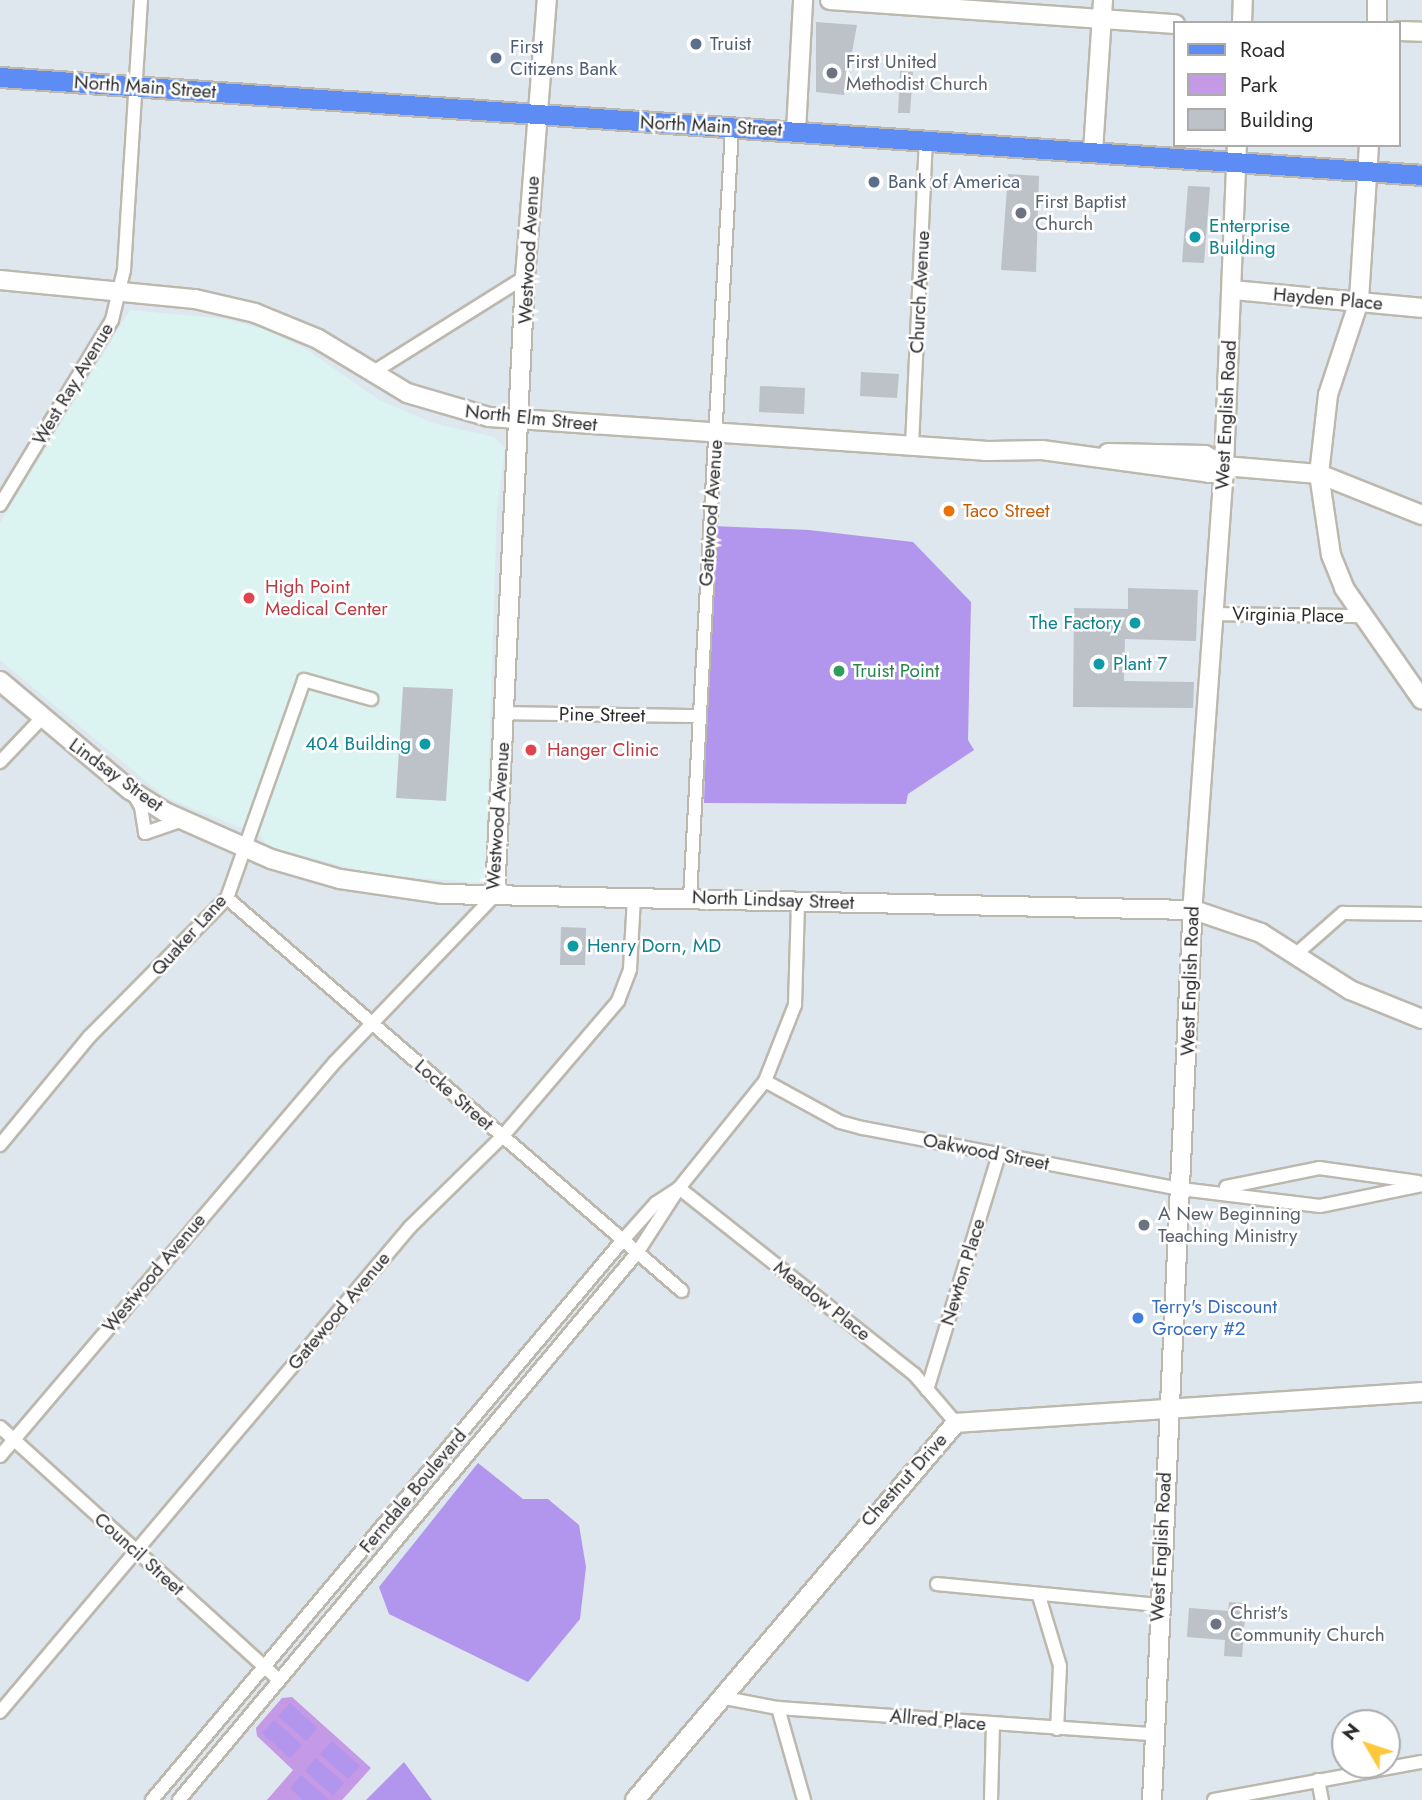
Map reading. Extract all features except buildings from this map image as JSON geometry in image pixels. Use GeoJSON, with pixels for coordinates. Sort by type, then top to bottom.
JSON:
{"type":"FeatureCollection","features":[{"type":"Feature","properties":{"kind":"main road","name":"North Main Street"},"geometry":{"type":"LineString","coordinates":[[0,77],[539,116],[1093,151],[1238,154],[1367,172],[1422,175]]}},
{"type":"Feature","properties":{"kind":"street","name":"West Ray Avenue"},"geometry":{"type":"LineString","coordinates":[[0,505],[112,320],[118,294],[141,0]]}},
{"type":"Feature","properties":{"kind":"street","name":"Westwood Avenue"},"geometry":{"type":"LineString","coordinates":[[0,1456],[372,1023],[495,895],[522,420],[525,277],[547,0]]}},
{"type":"Feature","properties":{"kind":"street"},"geometry":{"type":"LineString","coordinates":[[796,131],[803,0]]}},
{"type":"Feature","properties":{"kind":"street"},"geometry":{"type":"LineString","coordinates":[[830,0],[1174,24]]}},
{"type":"Feature","properties":{"kind":"street"},"geometry":{"type":"LineString","coordinates":[[1093,151],[1102,0]]}},
{"type":"Feature","properties":{"kind":"street"},"geometry":{"type":"LineString","coordinates":[[1242,21],[1243,0]]}},
{"type":"Feature","properties":{"kind":"street"},"geometry":{"type":"LineString","coordinates":[[1377,0],[1377,21]]}},
{"type":"Feature","properties":{"kind":"street"},"geometry":{"type":"LineString","coordinates":[[1401,31],[1422,32]]}},
{"type":"Feature","properties":{"kind":"street","name":"Gatewood Avenue"},"geometry":{"type":"LineString","coordinates":[[690,898],[732,128]]}},
{"type":"Feature","properties":{"kind":"street","name":"Church Avenue"},"geometry":{"type":"LineString","coordinates":[[912,446],[926,139]]}},
{"type":"Feature","properties":{"kind":"street"},"geometry":{"type":"LineString","coordinates":[[1369,147],[1359,301],[1328,395],[1319,474],[1331,555],[1362,616],[1422,700]]}},
{"type":"Feature","properties":{"kind":"street","name":"West English Road"},"geometry":{"type":"LineString","coordinates":[[1152,1800],[1158,1605],[1194,910],[1224,466],[1238,154]]}},
{"type":"Feature","properties":{"kind":"street"},"geometry":{"type":"LineString","coordinates":[[372,373],[525,277]]}},
{"type":"Feature","properties":{"kind":"street","name":"North Elm Street"},"geometry":{"type":"LineString","coordinates":[[0,280],[118,294],[195,299],[255,313],[318,339],[372,373],[440,407],[522,420],[1088,456],[1206,473],[1224,466],[1319,474],[1422,516]]}},
{"type":"Feature","properties":{"kind":"street","name":"Hayden Place"},"geometry":{"type":"LineString","coordinates":[[1233,290],[1422,308]]}},
{"type":"Feature","properties":{"kind":"street","name":"Virginia Place"},"geometry":{"type":"LineString","coordinates":[[1214,614],[1362,616]]}},
{"type":"Feature","properties":{"kind":"street","name":"Quaker Lane"},"geometry":{"type":"LineString","coordinates":[[0,1145],[90,1036],[227,898],[304,680],[371,699]]}},
{"type":"Feature","properties":{"kind":"street","name":"Lindsay Street"},"geometry":{"type":"LineString","coordinates":[[0,681],[41,719],[130,790],[188,823],[246,848]]}},
{"type":"Feature","properties":{"kind":"street","name":"Pine Street"},"geometry":{"type":"LineString","coordinates":[[504,713],[699,716]]}},
{"type":"Feature","properties":{"kind":"street"},"geometry":{"type":"LineString","coordinates":[[0,762],[41,719]]}},
{"type":"Feature","properties":{"kind":"street"},"geometry":{"type":"LineString","coordinates":[[130,790],[141,807],[145,833],[165,822],[188,823]]}},
{"type":"Feature","properties":{"kind":"street","name":"North Lindsay Street"},"geometry":{"type":"LineString","coordinates":[[246,848],[376,887],[495,895],[1194,910],[1230,919],[1295,955],[1350,990],[1422,1019]]}},
{"type":"Feature","properties":{"kind":"street","name":"Gatewood Avenue"},"geometry":{"type":"LineString","coordinates":[[0,1712],[410,1227],[502,1137],[621,994],[630,970],[634,897]]}},
{"type":"Feature","properties":{"kind":"street","name":"Locke Street"},"geometry":{"type":"LineString","coordinates":[[227,898],[682,1291]]}},
{"type":"Feature","properties":{"kind":"street","name":"Ferndale Boulevard"},"geometry":{"type":"LineString","coordinates":[[179,1800],[637,1253],[679,1188],[765,1081],[795,1005],[797,901]]}},
{"type":"Feature","properties":{"kind":"street"},"geometry":{"type":"LineString","coordinates":[[1295,955],[1343,913],[1422,914]]}},
{"type":"Feature","properties":{"kind":"street","name":"Oakwood Street"},"geometry":{"type":"LineString","coordinates":[[765,1081],[841,1122],[1181,1189],[1216,1189],[1320,1206],[1422,1184]]}},
{"type":"Feature","properties":{"kind":"street","name":"Newton Place"},"geometry":{"type":"LineString","coordinates":[[928,1390],[999,1154]]}},
{"type":"Feature","properties":{"kind":"street","name":"Oakwood Street"},"geometry":{"type":"LineString","coordinates":[[1216,1189],[1319,1168],[1422,1184]]}},
{"type":"Feature","properties":{"kind":"street","name":"Ferndale Boulevard"},"geometry":{"type":"LineString","coordinates":[[152,1800],[622,1241],[656,1203],[679,1188]]}},
{"type":"Feature","properties":{"kind":"street","name":"Meadow Place"},"geometry":{"type":"LineString","coordinates":[[679,1188],[928,1390],[956,1423]]}},
{"type":"Feature","properties":{"kind":"street","name":"Chestnut Drive"},"geometry":{"type":"LineString","coordinates":[[635,1800],[725,1698],[865,1524],[956,1423],[1422,1392]]}},
{"type":"Feature","properties":{"kind":"street","name":"Council Street"},"geometry":{"type":"LineString","coordinates":[[0,1427],[278,1679]]}},
{"type":"Feature","properties":{"kind":"street"},"geometry":{"type":"LineString","coordinates":[[937,1584],[1039,1596],[1158,1605]]}},
{"type":"Feature","properties":{"kind":"street"},"geometry":{"type":"LineString","coordinates":[[1039,1596],[1060,1666],[1057,1729]]}},
{"type":"Feature","properties":{"kind":"street","name":"Allred Place"},"geometry":{"type":"LineString","coordinates":[[725,1698],[778,1708],[1153,1734]]}},
{"type":"Feature","properties":{"kind":"street"},"geometry":{"type":"LineString","coordinates":[[778,1708],[804,1800]]}},
{"type":"Feature","properties":{"kind":"street"},"geometry":{"type":"LineString","coordinates":[[991,1800],[992,1724]]}},
{"type":"Feature","properties":{"kind":"street"},"geometry":{"type":"LineString","coordinates":[[1214,1800],[1422,1762]]}},
{"type":"Feature","properties":{"kind":"street"},"geometry":{"type":"LineString","coordinates":[[1318,1780],[1322,1800]]}},
{"type":"Feature","properties":{"kind":"shaded area","name":"High Point Medical Center"},"geometry":{"type":"Polygon","coordinates":[[[130,310],[226,319],[264,329],[306,349],[379,400],[433,423],[494,437],[505,448],[497,509],[485,880],[481,883],[372,874],[267,846],[261,836],[165,797],[0,660],[0,523],[130,310]]]}},
{"type":"Feature","properties":{"kind":"shaded area","name":"Truist Point"},"geometry":{"type":"Polygon","coordinates":[[[713,526],[809,530],[913,542],[971,602],[968,740],[974,750],[908,794],[906,804],[704,803],[713,526]]]}},
{"type":"Feature","properties":{"kind":"shaded area"},"geometry":{"type":"Polygon","coordinates":[[[478,1463],[523,1499],[548,1499],[579,1525],[586,1567],[580,1619],[528,1682],[389,1614],[379,1587],[478,1463]]]}},
{"type":"Feature","properties":{"kind":"shaded area"},"geometry":{"type":"Polygon","coordinates":[[[290,1703],[317,1728],[306,1741],[278,1716],[290,1703]]]}},
{"type":"Feature","properties":{"kind":"shaded area"},"geometry":{"type":"Polygon","coordinates":[[[274,1720],[302,1745],[290,1758],[262,1733],[274,1720]]]}},
{"type":"Feature","properties":{"kind":"shaded area"},"geometry":{"type":"Polygon","coordinates":[[[332,1741],[360,1766],[348,1779],[320,1754],[332,1741]]]}},
{"type":"Feature","properties":{"kind":"shaded area"},"geometry":{"type":"Polygon","coordinates":[[[316,1758],[344,1783],[333,1796],[305,1771],[316,1758]]]}},
{"type":"Feature","properties":{"kind":"shaded area"},"geometry":{"type":"Polygon","coordinates":[[[404,1762],[432,1800],[366,1800],[404,1762]]]}},
{"type":"Feature","properties":{"kind":"shaded area"},"geometry":{"type":"Polygon","coordinates":[[[301,1775],[329,1800],[303,1800],[290,1788],[301,1775]]]}},
{"type":"Feature","properties":{"kind":"green space"},"geometry":{"type":"Polygon","coordinates":[[[292,1697],[371,1768],[342,1800],[267,1800],[293,1770],[257,1736],[256,1728],[282,1698],[292,1697]]]}},
{"type":"Feature","properties":{"kind":"place","name":"Truist"},"geometry":{"type":"Point","coordinates":[696,44]}},
{"type":"Feature","properties":{"kind":"place","name":"First Citizens Bank"},"geometry":{"type":"Point","coordinates":[496,58]}},
{"type":"Feature","properties":{"kind":"place","name":"First United Methodist Church"},"geometry":{"type":"Point","coordinates":[832,73]}},
{"type":"Feature","properties":{"kind":"place","name":"Bank of America"},"geometry":{"type":"Point","coordinates":[874,182]}},
{"type":"Feature","properties":{"kind":"place","name":"First Baptist Church"},"geometry":{"type":"Point","coordinates":[1021,213]}},
{"type":"Feature","properties":{"kind":"place","name":"Enterprise Building"},"geometry":{"type":"Point","coordinates":[1195,237]}},
{"type":"Feature","properties":{"kind":"place","name":"Taco Street"},"geometry":{"type":"Point","coordinates":[949,511]}},
{"type":"Feature","properties":{"kind":"place","name":"High Point Medical Center"},"geometry":{"type":"Point","coordinates":[249,598]}},
{"type":"Feature","properties":{"kind":"place","name":"The Factory"},"geometry":{"type":"Point","coordinates":[1135,623]}},
{"type":"Feature","properties":{"kind":"place","name":"Plant 7"},"geometry":{"type":"Point","coordinates":[1099,664]}},
{"type":"Feature","properties":{"kind":"place","name":"Truist Point"},"geometry":{"type":"Point","coordinates":[839,671]}},
{"type":"Feature","properties":{"kind":"place","name":"404 Building"},"geometry":{"type":"Point","coordinates":[425,744]}},
{"type":"Feature","properties":{"kind":"place","name":"Hanger Clinic"},"geometry":{"type":"Point","coordinates":[531,750]}},
{"type":"Feature","properties":{"kind":"place","name":"Henry Dorn, MD"},"geometry":{"type":"Point","coordinates":[573,946]}},
{"type":"Feature","properties":{"kind":"place","name":"A New Beginning Teaching Ministry"},"geometry":{"type":"Point","coordinates":[1144,1225]}},
{"type":"Feature","properties":{"kind":"place","name":"Terry's Discount Grocery #2"},"geometry":{"type":"Point","coordinates":[1138,1318]}},
{"type":"Feature","properties":{"kind":"place","name":"Christ's Community Church"},"geometry":{"type":"Point","coordinates":[1216,1624]}}]}
